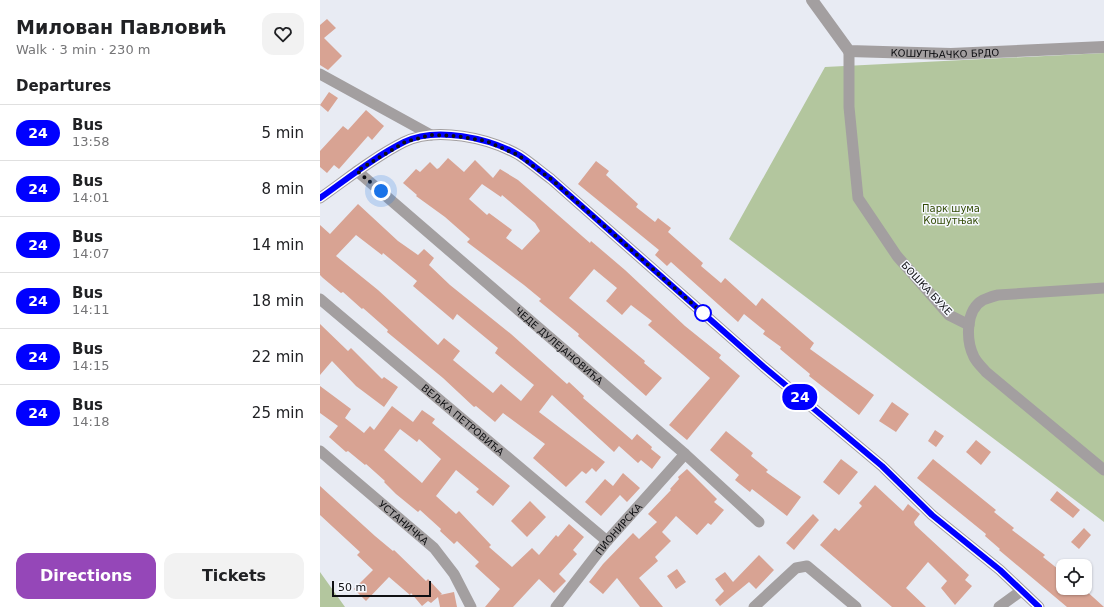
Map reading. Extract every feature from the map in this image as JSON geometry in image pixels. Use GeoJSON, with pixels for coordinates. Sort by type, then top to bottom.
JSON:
{"type":"FeatureCollection","features":[{"type":"Feature","properties":{"kind":"street"},"geometry":{"type":"LineString","coordinates":[[812,0],[849,51]]}},
{"type":"Feature","properties":{"kind":"street","name":"КОШУТЊАЧКО БРДО"},"geometry":{"type":"LineString","coordinates":[[849,51],[952,54],[1104,47]]}},
{"type":"Feature","properties":{"kind":"street","name":"БОШКА БУХЕ"},"geometry":{"type":"LineString","coordinates":[[849,51],[849,107],[858,198],[897,256],[949,314],[969,325]]}},
{"type":"Feature","properties":{"kind":"street"},"geometry":{"type":"LineString","coordinates":[[320,74],[431,135]]}},
{"type":"Feature","properties":{"kind":"street"},"geometry":{"type":"LineString","coordinates":[[320,198],[357,171],[405,142],[431,135],[456,136],[486,141],[518,155],[551,179],[764,367],[882,466],[932,515],[1000,570],[1039,607]]}},
{"type":"Feature","properties":{"kind":"street","name":"ЧЕДЕ ДУЛЕЈАНОВИЋА"},"geometry":{"type":"LineString","coordinates":[[357,171],[685,454],[759,522]]}},
{"type":"Feature","properties":{"kind":"street"},"geometry":{"type":"LineString","coordinates":[[1104,288],[998,294],[982,301],[973,310],[969,325],[969,341],[975,358],[986,372],[1104,470]]}},
{"type":"Feature","properties":{"kind":"street","name":"ВЕЉКА ПЕТРОВИЋА"},"geometry":{"type":"LineString","coordinates":[[320,298],[607,541]]}},
{"type":"Feature","properties":{"kind":"street","name":"УСТАНИЧКА"},"geometry":{"type":"LineString","coordinates":[[320,452],[434,548],[454,574],[471,607]]}},
{"type":"Feature","properties":{"kind":"street","name":"ПИОНИРСКА"},"geometry":{"type":"LineString","coordinates":[[556,607],[607,541],[685,454]]}},
{"type":"Feature","properties":{"kind":"street"},"geometry":{"type":"LineString","coordinates":[[754,607],[796,568],[807,566],[856,607]]}},
{"type":"Feature","properties":{"kind":"street"},"geometry":{"type":"LineString","coordinates":[[999,607],[1021,591]]}},
{"type":"Feature","properties":{"kind":"green space","name":"Парк шума Кошутњак"},"geometry":{"type":"Polygon","coordinates":[[[1104,53],[1104,522],[729,239],[825,67],[1104,53]]]}},
{"type":"Feature","properties":{"kind":"green space"},"geometry":{"type":"Polygon","coordinates":[[[320,572],[345,607],[320,607],[320,572]]]}},
{"type":"Feature","properties":{"kind":"building"},"geometry":{"type":"Polygon","coordinates":[[[327,19],[336,28],[324,38],[342,56],[328,70],[320,65],[320,25],[327,19]]]}},
{"type":"Feature","properties":{"kind":"building"},"geometry":{"type":"Polygon","coordinates":[[[329,92],[338,98],[328,112],[320,105],[329,92]]]}},
{"type":"Feature","properties":{"kind":"building"},"geometry":{"type":"Polygon","coordinates":[[[366,110],[384,126],[372,140],[368,136],[339,169],[334,165],[327,173],[320,167],[320,151],[343,126],[348,130],[366,110]]]}},
{"type":"Feature","properties":{"kind":"building"},"geometry":{"type":"Polygon","coordinates":[[[448,158],[464,172],[475,160],[493,178],[500,169],[518,180],[590,243],[591,241],[625,270],[685,326],[721,355],[719,358],[740,376],[687,440],[669,425],[710,378],[648,325],[652,321],[631,305],[622,315],[606,301],[617,288],[594,269],[569,298],[645,361],[644,363],[662,378],[646,396],[578,336],[579,334],[539,301],[541,299],[467,242],[470,239],[445,217],[416,196],[417,195],[403,183],[416,169],[420,172],[430,162],[437,169],[448,158]],[[482,184],[469,199],[487,215],[489,213],[512,230],[506,238],[522,250],[540,231],[535,223],[502,195],[501,197],[482,184]]]}},
{"type":"Feature","properties":{"kind":"building"},"geometry":{"type":"Polygon","coordinates":[[[596,161],[609,171],[606,175],[638,204],[636,207],[655,222],[658,218],[671,228],[668,232],[703,263],[701,266],[721,283],[725,278],[756,306],[762,298],[814,343],[810,349],[874,395],[859,415],[809,376],[810,374],[780,349],[781,347],[763,334],[765,331],[744,314],[738,322],[671,262],[667,266],[655,255],[659,250],[578,184],[596,161]]]}},
{"type":"Feature","properties":{"kind":"building"},"geometry":{"type":"Polygon","coordinates":[[[358,204],[398,241],[418,255],[424,249],[434,258],[429,265],[450,285],[511,334],[567,384],[569,382],[584,396],[583,398],[632,440],[637,434],[661,457],[652,469],[641,460],[638,463],[619,446],[614,452],[552,395],[539,412],[605,462],[596,472],[592,468],[586,474],[582,471],[566,487],[533,458],[545,444],[503,413],[495,422],[476,406],[474,407],[443,378],[387,332],[388,330],[363,308],[362,309],[343,292],[341,293],[320,275],[320,225],[330,234],[358,204]],[[356,235],[336,256],[378,290],[438,345],[444,338],[460,351],[453,360],[493,393],[501,384],[521,401],[534,385],[495,353],[498,348],[457,314],[453,320],[413,286],[417,281],[383,253],[382,255],[356,235]]]}},
{"type":"Feature","properties":{"kind":"building"},"geometry":{"type":"Polygon","coordinates":[[[320,324],[348,351],[351,348],[382,379],[384,377],[398,387],[384,407],[356,386],[332,361],[320,375],[320,324]]]}},
{"type":"Feature","properties":{"kind":"building"},"geometry":{"type":"Polygon","coordinates":[[[320,386],[351,409],[345,418],[364,433],[370,426],[374,430],[392,406],[413,422],[422,410],[435,419],[432,423],[510,486],[493,506],[476,492],[479,489],[456,470],[436,496],[456,514],[459,511],[491,545],[489,547],[512,567],[532,548],[539,555],[556,535],[558,537],[569,524],[584,537],[573,550],[577,554],[559,574],[566,581],[554,593],[539,579],[513,607],[485,607],[500,589],[475,566],[479,562],[457,541],[454,544],[440,531],[441,529],[420,510],[418,512],[396,494],[384,482],[385,481],[366,464],[365,465],[348,451],[346,452],[329,437],[338,426],[320,413],[320,386]],[[400,429],[384,450],[422,483],[441,459],[419,439],[417,442],[400,429]]]}},
{"type":"Feature","properties":{"kind":"building"},"geometry":{"type":"Polygon","coordinates":[[[892,402],[909,414],[896,432],[879,421],[892,402]]]}},
{"type":"Feature","properties":{"kind":"building"},"geometry":{"type":"Polygon","coordinates":[[[935,430],[944,436],[936,447],[928,441],[935,430]]]}},
{"type":"Feature","properties":{"kind":"building"},"geometry":{"type":"Polygon","coordinates":[[[726,431],[753,453],[751,456],[768,470],[766,472],[801,497],[787,516],[752,489],[750,492],[735,480],[739,475],[710,450],[726,431]]]}},
{"type":"Feature","properties":{"kind":"building"},"geometry":{"type":"Polygon","coordinates":[[[976,440],[991,452],[981,465],[966,452],[976,440]]]}},
{"type":"Feature","properties":{"kind":"building"},"geometry":{"type":"Polygon","coordinates":[[[841,459],[858,472],[839,495],[823,482],[841,459]]]}},
{"type":"Feature","properties":{"kind":"building"},"geometry":{"type":"Polygon","coordinates":[[[933,459],[996,510],[994,512],[1014,528],[1012,530],[1045,555],[1043,557],[1056,567],[1056,595],[1091,595],[1104,607],[1067,607],[999,550],[1000,549],[985,536],[986,534],[917,478],[933,459]]]}},
{"type":"Feature","properties":{"kind":"building"},"geometry":{"type":"Polygon","coordinates":[[[687,469],[717,499],[714,502],[724,510],[711,525],[708,523],[697,535],[676,516],[662,532],[671,541],[655,557],[658,561],[639,578],[663,607],[640,607],[617,578],[603,594],[589,582],[603,564],[633,533],[639,539],[657,522],[648,514],[671,490],[670,489],[679,479],[678,477],[687,469]]]}},
{"type":"Feature","properties":{"kind":"building"},"geometry":{"type":"Polygon","coordinates":[[[623,473],[640,488],[627,502],[620,495],[601,516],[585,502],[605,479],[613,486],[623,473]]]}},
{"type":"Feature","properties":{"kind":"building"},"geometry":{"type":"Polygon","coordinates":[[[875,485],[903,511],[908,504],[920,514],[914,522],[915,525],[969,575],[965,580],[972,586],[955,605],[941,588],[947,581],[928,562],[906,588],[926,607],[892,607],[820,545],[835,528],[839,531],[862,506],[859,503],[875,485]]]}},
{"type":"Feature","properties":{"kind":"building"},"geometry":{"type":"Polygon","coordinates":[[[320,486],[375,536],[393,551],[394,550],[426,581],[428,579],[442,594],[440,595],[454,592],[457,607],[440,607],[438,597],[431,603],[428,601],[422,606],[411,593],[410,595],[389,577],[366,601],[354,589],[373,570],[357,555],[360,552],[320,515],[320,486]]]}},
{"type":"Feature","properties":{"kind":"building"},"geometry":{"type":"Polygon","coordinates":[[[1057,491],[1080,510],[1073,518],[1050,500],[1057,491]]]}},
{"type":"Feature","properties":{"kind":"building"},"geometry":{"type":"Polygon","coordinates":[[[530,501],[546,517],[527,537],[511,521],[530,501]]]}},
{"type":"Feature","properties":{"kind":"building"},"geometry":{"type":"Polygon","coordinates":[[[813,514],[819,520],[794,550],[786,543],[813,514]]]}},
{"type":"Feature","properties":{"kind":"building"},"geometry":{"type":"Polygon","coordinates":[[[1084,528],[1091,535],[1079,549],[1071,542],[1084,528]]]}},
{"type":"Feature","properties":{"kind":"building"},"geometry":{"type":"Polygon","coordinates":[[[759,555],[774,570],[756,589],[749,582],[720,606],[715,600],[724,591],[715,579],[725,572],[733,582],[759,555]]]}},
{"type":"Feature","properties":{"kind":"building"},"geometry":{"type":"Polygon","coordinates":[[[677,569],[686,582],[676,589],[667,576],[677,569]]]}},
{"type":"Feature","properties":{"kind":"bus line","name":"24"},"geometry":{"type":"LineString","coordinates":[[320,198],[357,171],[405,142],[431,135],[456,136],[486,141],[518,155],[551,179],[764,367],[882,466],[932,515],[1000,570],[1039,607]]}},
{"type":"Feature","properties":{"kind":"route"},"geometry":{"type":"LineString","coordinates":[[381,191],[357,171],[405,142],[431,135],[456,136],[486,141],[518,155],[551,179],[705,315],[703,313]]}}]}
